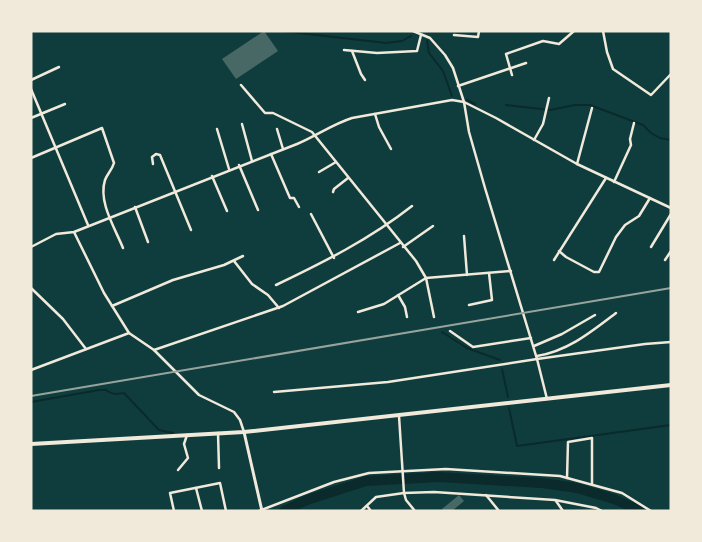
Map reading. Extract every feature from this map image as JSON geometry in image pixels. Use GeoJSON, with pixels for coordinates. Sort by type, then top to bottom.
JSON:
{"type":"FeatureCollection","features":[{"type":"Feature","properties":{"kind":"main road"},"geometry":{"type":"LineString","coordinates":[[31,444],[244,432],[671,386]]}},
{"type":"Feature","properties":{"kind":"street"},"geometry":{"type":"LineString","coordinates":[[412,31],[430,38],[445,55],[453,68],[464,102],[469,132],[534,346],[547,400]]}},
{"type":"Feature","properties":{"kind":"street"},"geometry":{"type":"LineString","coordinates":[[454,35],[478,37],[479,31]]}},
{"type":"Feature","properties":{"kind":"street"},"geometry":{"type":"LineString","coordinates":[[512,75],[506,54],[544,41],[559,44],[574,31]]}},
{"type":"Feature","properties":{"kind":"street"},"geometry":{"type":"LineString","coordinates":[[603,31],[607,52],[614,69],[650,96],[671,74]]}},
{"type":"Feature","properties":{"kind":"street"},"geometry":{"type":"LineString","coordinates":[[344,50],[377,54],[417,51],[421,35]]}},
{"type":"Feature","properties":{"kind":"street"},"geometry":{"type":"LineString","coordinates":[[352,51],[365,80]]}},
{"type":"Feature","properties":{"kind":"street"},"geometry":{"type":"LineString","coordinates":[[458,86],[526,63]]}},
{"type":"Feature","properties":{"kind":"street"},"geometry":{"type":"LineString","coordinates":[[31,80],[59,67]]}},
{"type":"Feature","properties":{"kind":"street"},"geometry":{"type":"LineString","coordinates":[[242,85],[265,112],[273,113],[312,132],[316,136],[416,261],[426,278],[434,317]]}},
{"type":"Feature","properties":{"kind":"street"},"geometry":{"type":"LineString","coordinates":[[31,89],[88,225]]}},
{"type":"Feature","properties":{"kind":"street"},"geometry":{"type":"LineString","coordinates":[[534,140],[543,124],[549,98]]}},
{"type":"Feature","properties":{"kind":"street"},"geometry":{"type":"LineString","coordinates":[[31,247],[56,234],[74,232],[135,206],[316,136],[340,122],[352,118],[452,100],[464,102],[577,164],[671,208]]}},
{"type":"Feature","properties":{"kind":"street"},"geometry":{"type":"LineString","coordinates":[[31,118],[65,104]]}},
{"type":"Feature","properties":{"kind":"street"},"geometry":{"type":"LineString","coordinates":[[577,164],[592,108]]}},
{"type":"Feature","properties":{"kind":"street"},"geometry":{"type":"LineString","coordinates":[[375,114],[379,127],[391,149]]}},
{"type":"Feature","properties":{"kind":"street"},"geometry":{"type":"LineString","coordinates":[[242,124],[252,161]]}},
{"type":"Feature","properties":{"kind":"street"},"geometry":{"type":"LineString","coordinates":[[614,182],[631,145],[630,139],[634,124]]}},
{"type":"Feature","properties":{"kind":"street"},"geometry":{"type":"LineString","coordinates":[[31,158],[102,128],[114,163],[113,168],[105,179],[105,204],[123,248]]}},
{"type":"Feature","properties":{"kind":"street"},"geometry":{"type":"LineString","coordinates":[[217,129],[229,169]]}},
{"type":"Feature","properties":{"kind":"street"},"geometry":{"type":"LineString","coordinates":[[277,129],[283,149]]}},
{"type":"Feature","properties":{"kind":"street"},"geometry":{"type":"LineString","coordinates":[[153,164],[152,157],[156,154],[160,156],[191,230]]}},
{"type":"Feature","properties":{"kind":"street"},"geometry":{"type":"LineString","coordinates":[[271,154],[290,198],[294,198],[299,207]]}},
{"type":"Feature","properties":{"kind":"street"},"geometry":{"type":"LineString","coordinates":[[319,172],[336,162]]}},
{"type":"Feature","properties":{"kind":"street"},"geometry":{"type":"LineString","coordinates":[[239,165],[258,210]]}},
{"type":"Feature","properties":{"kind":"street"},"geometry":{"type":"LineString","coordinates":[[212,176],[227,211]]}},
{"type":"Feature","properties":{"kind":"street"},"geometry":{"type":"LineString","coordinates":[[333,192],[334,189],[348,178]]}},
{"type":"Feature","properties":{"kind":"street"},"geometry":{"type":"LineString","coordinates":[[554,260],[606,178]]}},
{"type":"Feature","properties":{"kind":"street"},"geometry":{"type":"LineString","coordinates":[[559,251],[566,257],[594,272],[599,272],[616,237],[625,226],[639,216],[650,198]]}},
{"type":"Feature","properties":{"kind":"street"},"geometry":{"type":"LineString","coordinates":[[135,206],[148,242]]}},
{"type":"Feature","properties":{"kind":"street"},"geometry":{"type":"LineString","coordinates":[[276,285],[334,258],[387,226],[412,206]]}},
{"type":"Feature","properties":{"kind":"street"},"geometry":{"type":"LineString","coordinates":[[311,214],[334,258]]}},
{"type":"Feature","properties":{"kind":"street"},"geometry":{"type":"LineString","coordinates":[[651,247],[671,214]]}},
{"type":"Feature","properties":{"kind":"street"},"geometry":{"type":"LineString","coordinates":[[403,247],[433,226]]}},
{"type":"Feature","properties":{"kind":"street"},"geometry":{"type":"LineString","coordinates":[[74,232],[112,306],[129,333],[154,350],[199,395],[234,412],[240,420],[261,510],[334,482],[369,474],[446,469],[567,478],[622,493],[650,511]]}},
{"type":"Feature","properties":{"kind":"street"},"geometry":{"type":"LineString","coordinates":[[464,236],[467,275]]}},
{"type":"Feature","properties":{"kind":"street"},"geometry":{"type":"LineString","coordinates":[[154,350],[278,308],[400,243]]}},
{"type":"Feature","properties":{"kind":"street"},"geometry":{"type":"LineString","coordinates":[[666,260],[671,251]]}},
{"type":"Feature","properties":{"kind":"street"},"geometry":{"type":"LineString","coordinates":[[112,306],[173,280],[224,266],[244,256]]}},
{"type":"Feature","properties":{"kind":"street"},"geometry":{"type":"LineString","coordinates":[[234,260],[252,284],[268,295],[278,308]]}},
{"type":"Feature","properties":{"kind":"street"},"geometry":{"type":"LineString","coordinates":[[358,312],[384,304],[426,278],[511,271]]}},
{"type":"Feature","properties":{"kind":"street"},"geometry":{"type":"LineString","coordinates":[[469,305],[492,300],[489,273]]}},
{"type":"Feature","properties":{"kind":"street"},"geometry":{"type":"LineString","coordinates":[[31,288],[63,319],[86,349]]}},
{"type":"Feature","properties":{"kind":"street"},"geometry":{"type":"LineString","coordinates":[[398,295],[405,307],[407,317]]}},
{"type":"Feature","properties":{"kind":"street"},"geometry":{"type":"LineString","coordinates":[[537,357],[552,353],[580,340],[616,313]]}},
{"type":"Feature","properties":{"kind":"street"},"geometry":{"type":"LineString","coordinates":[[534,346],[562,334],[595,315]]}},
{"type":"Feature","properties":{"kind":"street"},"geometry":{"type":"LineString","coordinates":[[450,331],[474,347],[531,338]]}},
{"type":"Feature","properties":{"kind":"street"},"geometry":{"type":"LineString","coordinates":[[31,370],[129,333]]}},
{"type":"Feature","properties":{"kind":"street"},"geometry":{"type":"LineString","coordinates":[[274,392],[388,382],[537,357],[671,342]]}},
{"type":"Feature","properties":{"kind":"street"},"geometry":{"type":"LineString","coordinates":[[399,416],[404,492],[406,500],[415,511]]}},
{"type":"Feature","properties":{"kind":"street"},"geometry":{"type":"LineString","coordinates":[[218,433],[219,468]]}},
{"type":"Feature","properties":{"kind":"street"},"geometry":{"type":"LineString","coordinates":[[178,470],[188,458],[184,444],[187,435]]}},
{"type":"Feature","properties":{"kind":"street"},"geometry":{"type":"LineString","coordinates":[[567,478],[568,442],[592,438],[592,484]]}},
{"type":"Feature","properties":{"kind":"street"},"geometry":{"type":"LineString","coordinates":[[174,511],[170,493],[220,483],[226,511]]}},
{"type":"Feature","properties":{"kind":"street"},"geometry":{"type":"LineString","coordinates":[[196,488],[202,511]]}},
{"type":"Feature","properties":{"kind":"street"},"geometry":{"type":"LineString","coordinates":[[361,511],[376,497],[404,492],[434,492],[555,500],[596,508],[602,511]]}},
{"type":"Feature","properties":{"kind":"street"},"geometry":{"type":"LineString","coordinates":[[486,495],[498,511]]}},
{"type":"Feature","properties":{"kind":"street"},"geometry":{"type":"LineString","coordinates":[[555,500],[563,511]]}},
{"type":"Feature","properties":{"kind":"street"},"geometry":{"type":"LineString","coordinates":[[367,506],[371,511]]}},
{"type":"Feature","properties":{"kind":"building"},"geometry":{"type":"Polygon","coordinates":[[[264,31],[278,51],[236,79],[222,59],[264,31]]]}},
{"type":"Feature","properties":{"kind":"building"},"geometry":{"type":"Polygon","coordinates":[[[459,495],[464,501],[452,511],[443,511],[442,509],[459,495]]]}},
{"type":"Feature","properties":{"kind":"waterway"},"geometry":{"type":"LineString","coordinates":[[282,31],[386,43],[402,41],[411,36]]}},
{"type":"Feature","properties":{"kind":"waterway"},"geometry":{"type":"LineString","coordinates":[[427,41],[429,53],[443,71],[452,96]]}},
{"type":"Feature","properties":{"kind":"waterway"},"geometry":{"type":"LineString","coordinates":[[467,100],[475,104]]}},
{"type":"Feature","properties":{"kind":"waterway"},"geometry":{"type":"LineString","coordinates":[[506,105],[550,110],[575,105],[590,105],[643,125],[660,138],[671,140]]}},
{"type":"Feature","properties":{"kind":"waterway"},"geometry":{"type":"LineString","coordinates":[[442,332],[467,348],[500,360]]}},
{"type":"Feature","properties":{"kind":"waterway"},"geometry":{"type":"LineString","coordinates":[[502,369],[508,397]]}},
{"type":"Feature","properties":{"kind":"waterway"},"geometry":{"type":"LineString","coordinates":[[31,402],[99,390],[106,390],[115,394],[124,393],[159,430],[173,433]]}},
{"type":"Feature","properties":{"kind":"waterway"},"geometry":{"type":"LineString","coordinates":[[509,408],[517,446],[671,425]]}},
{"type":"Feature","properties":{"kind":"waterway"},"geometry":{"type":"LineString","coordinates":[[284,511],[307,500],[366,481],[438,477],[542,483],[577,488],[614,499],[641,511]]}},
{"type":"Feature","properties":{"kind":"railway"},"geometry":{"type":"LineString","coordinates":[[31,396],[671,288]]}}]}
